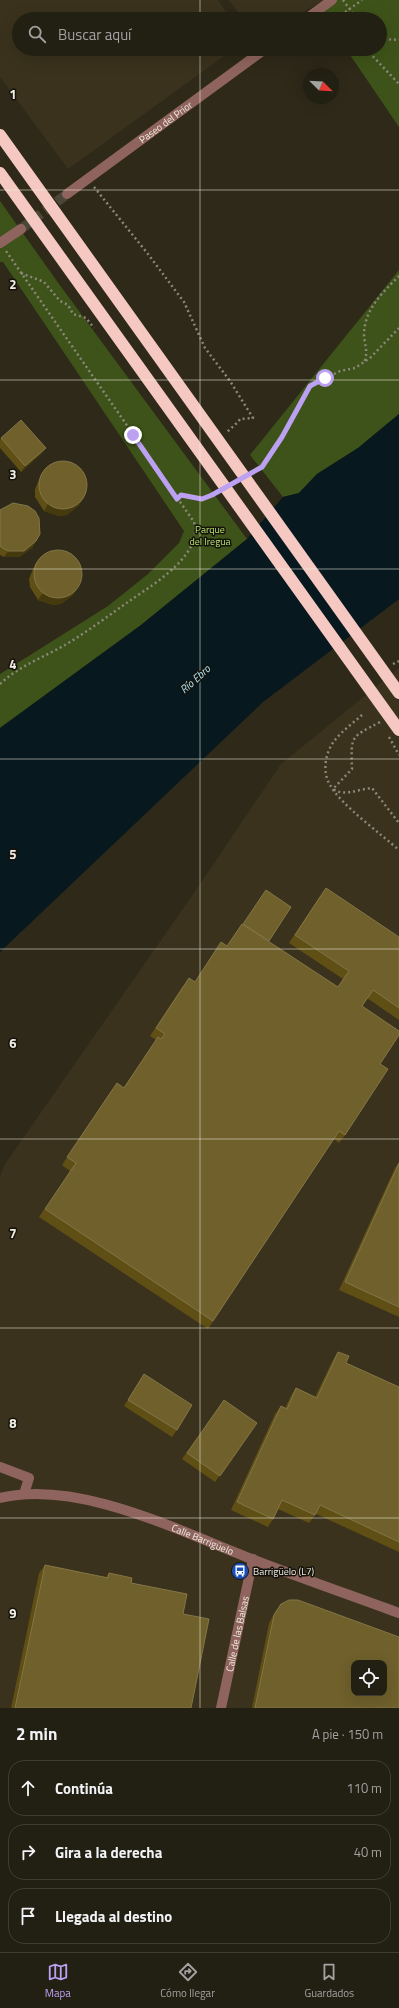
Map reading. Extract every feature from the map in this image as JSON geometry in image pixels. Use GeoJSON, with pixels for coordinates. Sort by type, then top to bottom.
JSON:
{"type":"FeatureCollection","features":[{"type":"Feature","properties":{"kind":"highway"},"geometry":{"type":"LineString","coordinates":[[0,135],[399,694]]}},
{"type":"Feature","properties":{"kind":"highway"},"geometry":{"type":"LineString","coordinates":[[0,173],[194,443],[386,719],[399,730]]}},
{"type":"Feature","properties":{"kind":"street"},"geometry":{"type":"LineString","coordinates":[[316,12],[332,0]]}},
{"type":"Feature","properties":{"kind":"street","name":"Paseo del Prior"},"geometry":{"type":"LineString","coordinates":[[66,194],[255,56]]}},
{"type":"Feature","properties":{"kind":"street"},"geometry":{"type":"LineString","coordinates":[[0,243],[21,228]]}},
{"type":"Feature","properties":{"kind":"street"},"geometry":{"type":"LineString","coordinates":[[0,1467],[29,1478],[24,1494]]}},
{"type":"Feature","properties":{"kind":"street","name":"Calle Barrigüelo"},"geometry":{"type":"LineString","coordinates":[[0,1498],[24,1494],[68,1496],[97,1502],[152,1520],[399,1614]]}},
{"type":"Feature","properties":{"kind":"street","name":"Calle de las Balsas"},"geometry":{"type":"LineString","coordinates":[[220,1708],[253,1559]]}},
{"type":"Feature","properties":{"kind":"path"},"geometry":{"type":"LineString","coordinates":[[343,0],[351,12]]}},
{"type":"Feature","properties":{"kind":"path"},"geometry":{"type":"LineString","coordinates":[[345,12],[362,0]]}},
{"type":"Feature","properties":{"kind":"path"},"geometry":{"type":"LineString","coordinates":[[387,38],[391,40],[399,39]]}},
{"type":"Feature","properties":{"kind":"path"},"geometry":{"type":"LineString","coordinates":[[373,56],[399,84]]}},
{"type":"Feature","properties":{"kind":"path"},"geometry":{"type":"LineString","coordinates":[[90,184],[148,254],[184,302],[204,348],[230,381],[253,418],[240,418],[238,422],[227,432]]}},
{"type":"Feature","properties":{"kind":"path"},"geometry":{"type":"LineString","coordinates":[[0,243],[194,522],[196,530],[191,546],[175,567],[95,625],[66,644],[22,667],[0,684]]}},
{"type":"Feature","properties":{"kind":"path"},"geometry":{"type":"LineString","coordinates":[[21,273],[44,282],[60,301],[68,305],[73,314],[86,318],[96,330]]}},
{"type":"Feature","properties":{"kind":"path"},"geometry":{"type":"LineString","coordinates":[[365,361],[368,351],[364,335],[366,315],[382,293],[399,276]]}},
{"type":"Feature","properties":{"kind":"path"},"geometry":{"type":"LineString","coordinates":[[248,474],[262,467],[282,437],[310,386],[340,371],[355,368],[365,361],[399,328]]}},
{"type":"Feature","properties":{"kind":"path"},"geometry":{"type":"LineString","coordinates":[[177,499],[181,495],[202,499],[217,492]]}},
{"type":"Feature","properties":{"kind":"path"},"geometry":{"type":"LineString","coordinates":[[362,715],[334,740],[327,755],[324,770],[333,789],[399,850]]}},
{"type":"Feature","properties":{"kind":"path"},"geometry":{"type":"LineString","coordinates":[[333,789],[352,769],[351,747],[354,738],[360,732],[386,719]]}},
{"type":"Feature","properties":{"kind":"path"},"geometry":{"type":"LineString","coordinates":[[333,789],[338,792],[350,793],[372,788],[399,823]]}},
{"type":"Feature","properties":{"kind":"shaded area"},"geometry":{"type":"Polygon","coordinates":[[[0,0],[218,0],[226,12],[12,12],[12,56],[224,56],[68,169],[0,77],[0,0]]]}},
{"type":"Feature","properties":{"kind":"shaded area"},"geometry":{"type":"Polygon","coordinates":[[[229,0],[324,0],[303,12],[238,12],[229,0]]]}},
{"type":"Feature","properties":{"kind":"shaded area"},"geometry":{"type":"Polygon","coordinates":[[[399,668],[399,1708],[0,1708],[0,1176],[5,1164],[196,890],[281,764],[399,668]]]}},
{"type":"Feature","properties":{"kind":"green space"},"geometry":{"type":"Polygon","coordinates":[[[332,0],[399,0],[399,127],[351,56],[387,56],[387,12],[321,12],[319,9],[332,0]]]}},
{"type":"Feature","properties":{"kind":"green space","name":"Parque del Iregua"},"geometry":{"type":"Polygon","coordinates":[[[0,201],[59,284],[247,539],[141,625],[0,728],[0,674],[108,606],[148,574],[179,543],[184,531],[3,262],[0,262],[0,201]]]}},
{"type":"Feature","properties":{"kind":"green space"},"geometry":{"type":"Polygon","coordinates":[[[399,270],[399,414],[358,448],[317,474],[299,493],[283,497],[250,455],[399,270]]]}},
{"type":"Feature","properties":{"kind":"water","name":"Río Ebro"},"geometry":{"type":"Polygon","coordinates":[[[399,414],[399,599],[263,702],[0,952],[0,728],[141,625],[247,539],[283,497],[299,493],[317,474],[358,448],[399,414]]]}},
{"type":"Feature","properties":{"kind":"building"},"geometry":{"type":"Polygon","coordinates":[[[21,420],[46,448],[25,466],[1,438],[21,420]]]}},
{"type":"Feature","properties":{"kind":"building"},"geometry":{"type":"Polygon","coordinates":[[[63,461],[72,463],[80,468],[85,476],[87,485],[85,494],[80,502],[72,507],[63,509],[54,507],[46,502],[41,494],[39,485],[41,476],[46,468],[54,463],[63,461]]]}},
{"type":"Feature","properties":{"kind":"building"},"geometry":{"type":"Polygon","coordinates":[[[13,503],[28,506],[35,511],[39,518],[40,534],[36,541],[24,551],[8,551],[0,545],[0,510],[13,503]]]}},
{"type":"Feature","properties":{"kind":"building"},"geometry":{"type":"Polygon","coordinates":[[[58,550],[67,552],[75,557],[80,565],[82,574],[80,583],[75,591],[67,596],[58,598],[49,596],[41,591],[36,583],[34,574],[36,565],[41,557],[49,552],[58,550]]]}},
{"type":"Feature","properties":{"kind":"building"},"geometry":{"type":"Polygon","coordinates":[[[326,888],[399,937],[399,1008],[373,990],[362,1006],[399,1031],[399,1035],[380,1064],[388,1069],[345,1135],[339,1131],[213,1321],[45,1209],[76,1163],[67,1157],[117,1083],[124,1088],[158,1037],[161,1039],[165,1034],[156,1028],[189,978],[195,982],[221,942],[227,946],[242,924],[338,987],[349,971],[295,935],[326,888]]]}},
{"type":"Feature","properties":{"kind":"building"},"geometry":{"type":"Polygon","coordinates":[[[266,890],[291,907],[269,941],[243,924],[266,890]]]}},
{"type":"Feature","properties":{"kind":"building"},"geometry":{"type":"Polygon","coordinates":[[[399,1163],[399,1307],[345,1282],[399,1163]]]}},
{"type":"Feature","properties":{"kind":"building"},"geometry":{"type":"Polygon","coordinates":[[[338,1352],[349,1356],[346,1363],[399,1387],[399,1542],[320,1505],[315,1515],[282,1500],[273,1519],[237,1502],[281,1406],[287,1409],[296,1388],[317,1398],[338,1352]]]}},
{"type":"Feature","properties":{"kind":"building"},"geometry":{"type":"Polygon","coordinates":[[[144,1374],[192,1405],[177,1430],[128,1400],[144,1374]]]}},
{"type":"Feature","properties":{"kind":"building"},"geometry":{"type":"Polygon","coordinates":[[[224,1400],[257,1423],[220,1476],[187,1453],[224,1400]]]}},
{"type":"Feature","properties":{"kind":"building"},"geometry":{"type":"Polygon","coordinates":[[[45,1565],[108,1578],[109,1573],[132,1578],[131,1583],[187,1594],[183,1614],[209,1619],[191,1708],[15,1708],[45,1565]]]}},
{"type":"Feature","properties":{"kind":"building"},"geometry":{"type":"Polygon","coordinates":[[[289,1600],[298,1600],[399,1637],[399,1708],[255,1708],[274,1615],[281,1604],[289,1600]]]}},
{"type":"Feature","properties":{"kind":"tunnel"},"geometry":{"type":"LineString","coordinates":[[21,229],[67,194]]}},
{"type":"Feature","properties":{"kind":"place","name":"Barrigüelo (L7)"},"geometry":{"type":"Point","coordinates":[240,1571]}},
{"type":"Feature","properties":{"kind":"route"},"geometry":{"type":"LineString","coordinates":[[133,435],[177,499],[181,495],[202,499],[262,467],[282,437],[310,386],[325,378]]}}]}
